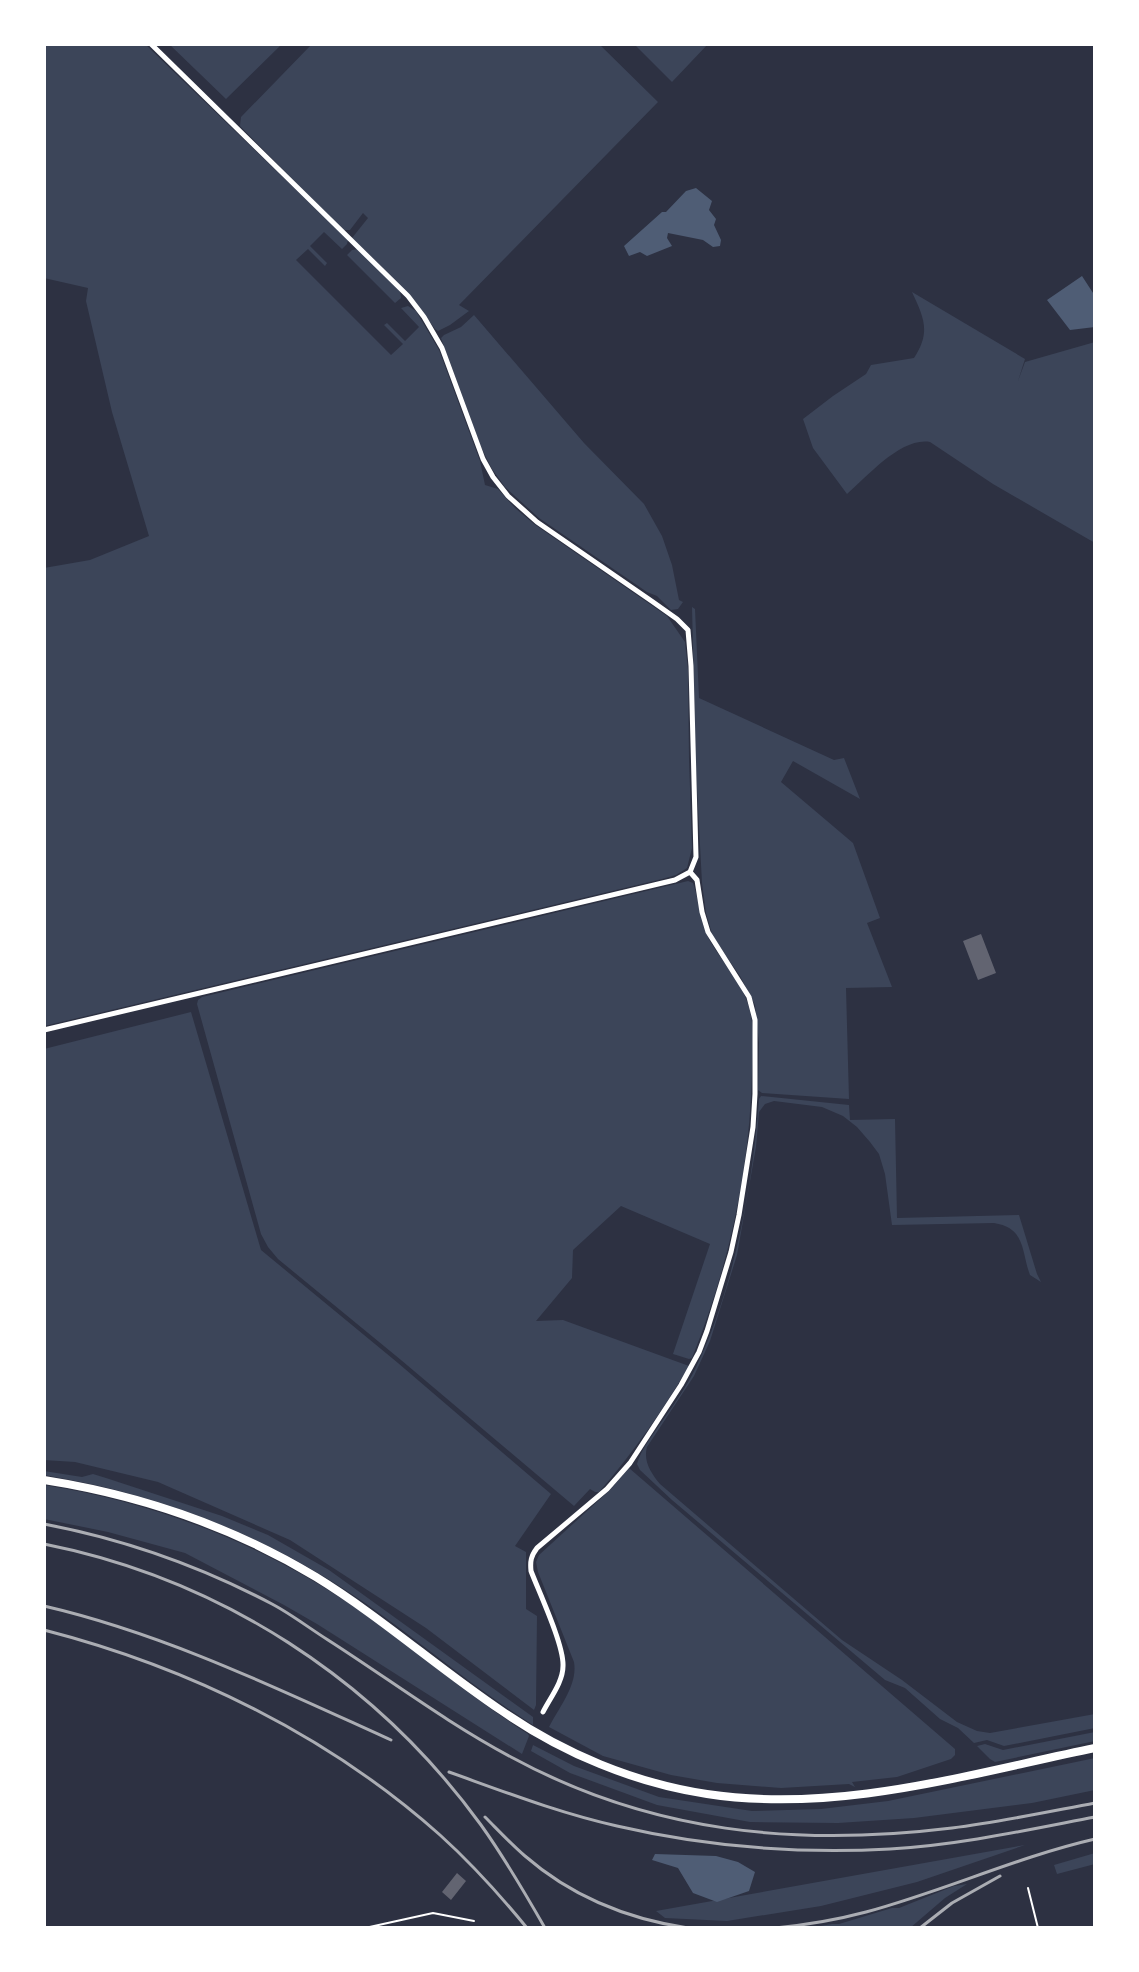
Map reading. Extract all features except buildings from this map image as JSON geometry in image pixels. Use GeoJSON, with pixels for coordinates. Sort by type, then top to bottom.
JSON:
{"type":"FeatureCollection","features":[{"type":"Feature","properties":{"kind":"main road"},"geometry":{"type":"LineString","coordinates":[[44,1480],[165,1508],[219,1528],[271,1553],[316,1577],[362,1608],[484,1699],[534,1732],[582,1757],[655,1783],[744,1798],[835,1798],[938,1781],[1095,1748]]}},
{"type":"Feature","properties":{"kind":"street"},"geometry":{"type":"LineString","coordinates":[[44,1030],[675,880],[690,872],[696,857],[688,630],[677,619],[537,522],[508,496],[483,459],[436,335],[408,296],[151,44]]}},
{"type":"Feature","properties":{"kind":"street"},"geometry":{"type":"LineString","coordinates":[[543,1712],[564,1664],[531,1571],[532,1554],[607,1489],[630,1463],[681,1385],[707,1331],[739,1215],[753,1127],[755,1020],[749,997],[708,932],[697,880],[690,872]]}},
{"type":"Feature","properties":{"kind":"lane"},"geometry":{"type":"LineString","coordinates":[[1028,1888],[1038,1928]]}},
{"type":"Feature","properties":{"kind":"path"},"geometry":{"type":"LineString","coordinates":[[365,1928],[433,1913],[474,1921]]}},
{"type":"Feature","properties":{"kind":"shaded area"},"geometry":{"type":"Polygon","coordinates":[[[44,44],[145,44],[348,240],[342,249],[324,232],[310,246],[327,263],[325,266],[308,249],[296,260],[391,355],[403,344],[384,325],[387,323],[405,341],[419,327],[401,308],[408,306],[416,311],[439,350],[480,461],[485,485],[498,489],[534,524],[667,616],[685,642],[688,670],[692,848],[687,868],[662,879],[44,1026],[44,568],[90,560],[149,536],[112,412],[86,301],[88,288],[44,278],[44,44]]]}},
{"type":"Feature","properties":{"kind":"shaded area"},"geometry":{"type":"Polygon","coordinates":[[[169,44],[282,44],[226,99],[169,44]]]}},
{"type":"Feature","properties":{"kind":"shaded area"},"geometry":{"type":"Polygon","coordinates":[[[312,44],[599,44],[658,102],[459,305],[469,311],[438,331],[396,281],[352,238],[368,218],[363,213],[350,230],[343,230],[240,126],[241,117],[312,44]]]}},
{"type":"Feature","properties":{"kind":"shaded area"},"geometry":{"type":"Polygon","coordinates":[[[634,44],[708,44],[672,82],[634,44]]]}},
{"type":"Feature","properties":{"kind":"shaded area"},"geometry":{"type":"Polygon","coordinates":[[[696,188],[712,201],[709,210],[716,219],[714,225],[721,240],[720,246],[713,247],[703,240],[668,233],[667,238],[672,246],[647,256],[640,252],[629,256],[624,246],[662,212],[666,212],[686,191],[696,188]]]}},
{"type":"Feature","properties":{"kind":"shaded area"},"geometry":{"type":"Polygon","coordinates":[[[358,249],[400,291],[401,298],[395,303],[347,255],[358,249]]]}},
{"type":"Feature","properties":{"kind":"shaded area"},"geometry":{"type":"Polygon","coordinates":[[[1082,276],[1095,296],[1095,327],[1070,330],[1047,300],[1082,276]]]}},
{"type":"Feature","properties":{"kind":"shaded area"},"geometry":{"type":"Polygon","coordinates":[[[912,292],[1025,359],[1018,381],[1025,362],[1095,342],[1095,543],[993,484],[930,442],[908,445],[875,468],[847,494],[813,448],[803,419],[866,374],[871,365],[914,358],[923,340],[924,325],[912,292]]]}},
{"type":"Feature","properties":{"kind":"shaded area"},"geometry":{"type":"Polygon","coordinates":[[[474,315],[584,443],[644,504],[662,536],[672,565],[679,600],[683,602],[678,609],[671,610],[657,596],[539,518],[505,487],[492,469],[441,338],[461,327],[474,315]]]}},
{"type":"Feature","properties":{"kind":"shaded area"},"geometry":{"type":"Polygon","coordinates":[[[692,607],[695,609],[699,698],[834,760],[844,758],[860,799],[793,761],[781,782],[853,843],[880,918],[867,923],[892,987],[846,988],[849,1099],[762,1093],[758,1090],[759,1043],[755,1005],[740,976],[713,937],[706,913],[696,769],[692,607]]]}},
{"type":"Feature","properties":{"kind":"shaded area"},"geometry":{"type":"Polygon","coordinates":[[[688,881],[693,883],[706,934],[740,987],[752,1020],[750,1108],[742,1181],[727,1253],[692,1358],[673,1354],[710,1244],[621,1206],[573,1250],[572,1278],[536,1321],[563,1320],[689,1366],[647,1431],[612,1477],[599,1492],[590,1489],[574,1506],[278,1259],[268,1247],[261,1234],[197,1004],[202,997],[688,881]]]}},
{"type":"Feature","properties":{"kind":"shaded area"},"geometry":{"type":"Polygon","coordinates":[[[191,1012],[261,1250],[551,1494],[515,1546],[526,1552],[526,1609],[537,1616],[534,1710],[426,1628],[290,1540],[158,1482],[75,1462],[44,1460],[44,1049],[191,1012]]]}},
{"type":"Feature","properties":{"kind":"shaded area"},"geometry":{"type":"Polygon","coordinates":[[[761,1096],[849,1105],[850,1120],[895,1119],[897,1218],[1019,1215],[1041,1282],[1030,1275],[1017,1235],[1004,1226],[994,1223],[892,1225],[879,1154],[857,1127],[843,1116],[822,1107],[774,1101],[765,1104],[759,1112],[756,1147],[749,1189],[761,1096]]]}},
{"type":"Feature","properties":{"kind":"shaded area"},"geometry":{"type":"Polygon","coordinates":[[[744,1213],[737,1255],[710,1341],[694,1376],[647,1447],[647,1462],[660,1484],[842,1640],[957,1722],[990,1733],[1095,1714],[1095,1728],[1004,1746],[987,1740],[974,1743],[958,1728],[940,1719],[905,1688],[885,1680],[640,1470],[637,1464],[641,1454],[693,1373],[721,1303],[744,1213]]]}},
{"type":"Feature","properties":{"kind":"shaded area"},"geometry":{"type":"Polygon","coordinates":[[[629,1468],[955,1749],[955,1755],[897,1777],[852,1782],[855,1787],[849,1784],[781,1788],[717,1783],[671,1775],[603,1756],[549,1727],[567,1696],[573,1679],[574,1662],[536,1562],[539,1555],[610,1490],[629,1468]]]}},
{"type":"Feature","properties":{"kind":"shaded area"},"geometry":{"type":"Polygon","coordinates":[[[44,1471],[82,1477],[93,1474],[222,1516],[268,1535],[329,1570],[533,1717],[533,1725],[365,1603],[290,1557],[171,1506],[87,1483],[44,1475],[44,1471]]]}},
{"type":"Feature","properties":{"kind":"shaded area"},"geometry":{"type":"Polygon","coordinates":[[[44,1485],[169,1515],[287,1566],[360,1611],[528,1734],[522,1754],[317,1624],[185,1553],[44,1519],[44,1485]]]}},
{"type":"Feature","properties":{"kind":"shaded area"},"geometry":{"type":"Polygon","coordinates":[[[1095,1732],[1095,1741],[995,1762],[977,1746],[985,1744],[1003,1750],[1095,1732]]]}},
{"type":"Feature","properties":{"kind":"shaded area"},"geometry":{"type":"Polygon","coordinates":[[[533,1745],[574,1766],[659,1797],[752,1811],[821,1809],[888,1801],[1095,1758],[1095,1790],[1032,1803],[914,1818],[838,1823],[750,1822],[657,1805],[570,1773],[531,1751],[533,1745]]]}},
{"type":"Feature","properties":{"kind":"shaded area"},"geometry":{"type":"Polygon","coordinates":[[[1025,1845],[917,1882],[821,1906],[727,1921],[665,1918],[656,1911],[1025,1845]]]}},
{"type":"Feature","properties":{"kind":"shaded area"},"geometry":{"type":"Polygon","coordinates":[[[1095,1853],[1095,1864],[1057,1874],[1054,1865],[1095,1853]]]}},
{"type":"Feature","properties":{"kind":"shaded area"},"geometry":{"type":"Polygon","coordinates":[[[655,1854],[716,1856],[738,1862],[755,1872],[749,1891],[717,1902],[693,1893],[678,1868],[652,1860],[655,1854]]]}},
{"type":"Feature","properties":{"kind":"shaded area"},"geometry":{"type":"Polygon","coordinates":[[[967,1884],[910,1928],[809,1928],[839,1924],[899,1908],[954,1886],[967,1884]]]}},
{"type":"Feature","properties":{"kind":"railway"},"geometry":{"type":"LineString","coordinates":[[44,1524],[132,1546],[245,1590],[286,1612],[441,1715],[511,1757],[564,1783],[617,1803],[671,1818],[781,1834],[894,1834],[1006,1820],[1095,1803]]}},
{"type":"Feature","properties":{"kind":"railway"},"geometry":{"type":"LineString","coordinates":[[44,1544],[109,1560],[172,1582],[232,1610],[289,1643],[343,1681],[393,1724],[439,1772],[490,1837],[545,1928]]}},
{"type":"Feature","properties":{"kind":"railway"},"geometry":{"type":"LineString","coordinates":[[44,1606],[177,1647],[391,1740]]}},
{"type":"Feature","properties":{"kind":"railway"},"geometry":{"type":"LineString","coordinates":[[44,1630],[98,1645],[203,1685],[303,1736],[397,1799],[440,1835],[527,1928]]}},
{"type":"Feature","properties":{"kind":"railway"},"geometry":{"type":"LineString","coordinates":[[449,1772],[595,1821],[685,1839],[753,1847],[821,1850],[916,1847],[1095,1817]]}},
{"type":"Feature","properties":{"kind":"railway"},"geometry":{"type":"LineString","coordinates":[[485,1817],[525,1856],[581,1894],[644,1919],[688,1928]]}},
{"type":"Feature","properties":{"kind":"railway"},"geometry":{"type":"LineString","coordinates":[[775,1928],[866,1912],[1095,1839]]}},
{"type":"Feature","properties":{"kind":"railway"},"geometry":{"type":"LineString","coordinates":[[920,1928],[952,1903],[1000,1876]]}}]}
